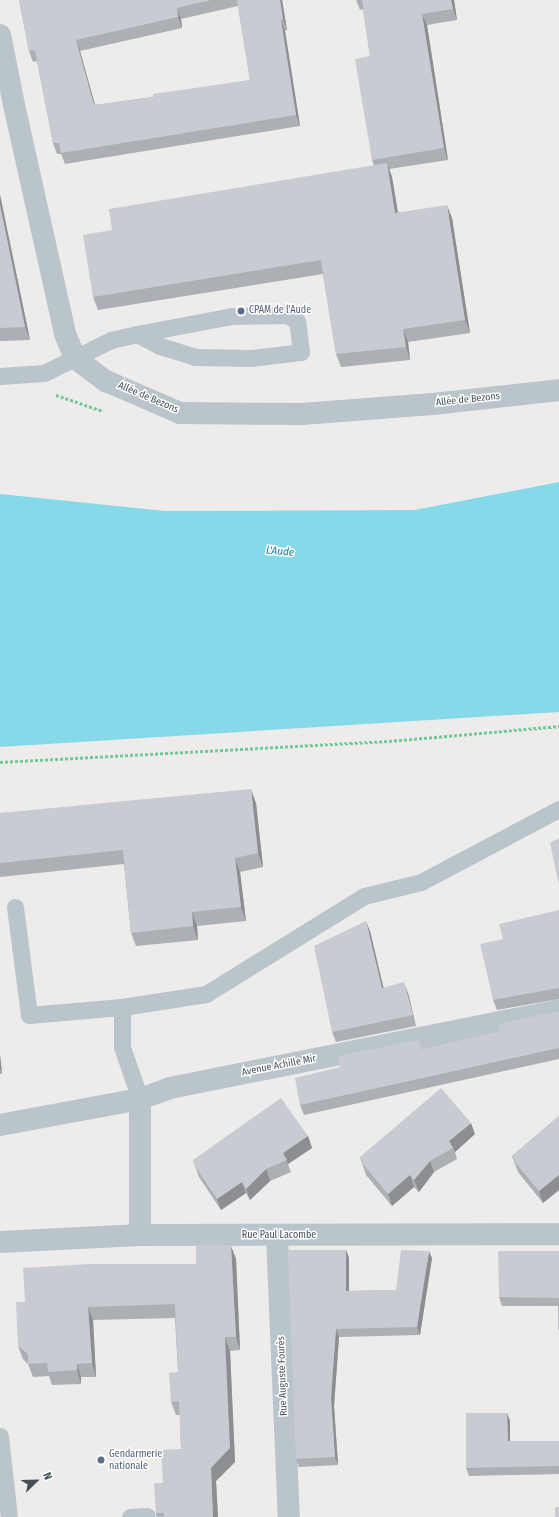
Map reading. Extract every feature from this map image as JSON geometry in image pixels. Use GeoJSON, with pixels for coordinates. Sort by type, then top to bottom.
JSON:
{"type":"FeatureCollection","features":[{"type":"Feature","properties":{"kind":"street"},"geometry":{"type":"LineString","coordinates":[[0,35],[14,106],[65,334],[75,358]]}},
{"type":"Feature","properties":{"kind":"street","name":"Allée de Bezons"},"geometry":{"type":"LineString","coordinates":[[75,358],[106,381],[180,413],[302,414],[433,404],[559,390]]}},
{"type":"Feature","properties":{"kind":"street","name":"Avenue Achille Mir"},"geometry":{"type":"LineString","coordinates":[[0,1125],[140,1099],[170,1088],[559,1010]]}},
{"type":"Feature","properties":{"kind":"street"},"geometry":{"type":"LineString","coordinates":[[140,1099],[140,1235]]}},
{"type":"Feature","properties":{"kind":"street","name":"Rue Paul Lacombe"},"geometry":{"type":"LineString","coordinates":[[0,1242],[140,1235],[277,1236],[559,1234]]}},
{"type":"Feature","properties":{"kind":"street","name":"Rue Auguste Fourès"},"geometry":{"type":"LineString","coordinates":[[277,1236],[289,1517]]}},
{"type":"Feature","properties":{"kind":"lane"},"geometry":{"type":"LineString","coordinates":[[0,376],[44,373],[110,340],[137,334],[232,316],[287,315],[297,321],[301,352],[251,358],[195,357],[160,346],[137,334]]}},
{"type":"Feature","properties":{"kind":"lane"},"geometry":{"type":"LineString","coordinates":[[15,907],[29,1015],[122,1007],[206,994],[364,896],[421,882],[559,809]]}},
{"type":"Feature","properties":{"kind":"lane"},"geometry":{"type":"LineString","coordinates":[[122,1007],[122,1047],[140,1099]]}},
{"type":"Feature","properties":{"kind":"lane"},"geometry":{"type":"LineString","coordinates":[[0,1436],[8,1517]]}},
{"type":"Feature","properties":{"kind":"path"},"geometry":{"type":"LineString","coordinates":[[0,762],[389,741],[559,726]]}},
{"type":"Feature","properties":{"kind":"water","name":"L'Aude"},"geometry":{"type":"Polygon","coordinates":[[[559,482],[559,712],[0,747],[0,494],[165,511],[415,510],[559,482]]]}},
{"type":"Feature","properties":{"kind":"building"},"geometry":{"type":"Polygon","coordinates":[[[19,0],[211,0],[177,8],[178,17],[76,40],[94,105],[153,97],[153,94],[250,80],[237,0],[280,0],[283,19],[281,20],[296,115],[61,153],[59,143],[53,143],[35,50],[29,51],[19,0]]]}},
{"type":"Feature","properties":{"kind":"building"},"geometry":{"type":"Polygon","coordinates":[[[362,0],[451,0],[453,9],[422,14],[444,148],[372,160],[355,59],[370,56],[362,0]]]}},
{"type":"Feature","properties":{"kind":"building"},"geometry":{"type":"Polygon","coordinates":[[[387,163],[395,213],[447,205],[465,320],[403,329],[406,347],[336,354],[321,260],[93,297],[83,235],[112,230],[109,209],[387,163]]]}},
{"type":"Feature","properties":{"kind":"building"},"geometry":{"type":"Polygon","coordinates":[[[0,205],[25,327],[0,328],[0,205]]]}},
{"type":"Feature","properties":{"kind":"building"},"geometry":{"type":"Polygon","coordinates":[[[251,789],[258,853],[235,858],[241,907],[192,912],[193,926],[131,933],[123,850],[0,863],[0,813],[251,789]]]}},
{"type":"Feature","properties":{"kind":"building"},"geometry":{"type":"Polygon","coordinates":[[[559,838],[559,885],[550,843],[559,838]]]}},
{"type":"Feature","properties":{"kind":"building"},"geometry":{"type":"Polygon","coordinates":[[[559,910],[559,988],[493,1000],[480,944],[503,939],[499,924],[559,910]]]}},
{"type":"Feature","properties":{"kind":"building"},"geometry":{"type":"Polygon","coordinates":[[[366,921],[382,988],[404,982],[413,1015],[332,1032],[314,946],[366,921]]]}},
{"type":"Feature","properties":{"kind":"building"},"geometry":{"type":"Polygon","coordinates":[[[559,1011],[559,1048],[300,1105],[295,1078],[340,1067],[338,1056],[419,1040],[421,1049],[500,1031],[499,1024],[559,1011]]]}},
{"type":"Feature","properties":{"kind":"building"},"geometry":{"type":"Polygon","coordinates":[[[441,1088],[471,1123],[449,1141],[453,1148],[430,1161],[414,1180],[410,1175],[388,1194],[362,1163],[363,1161],[360,1157],[441,1088]]]}},
{"type":"Feature","properties":{"kind":"building"},"geometry":{"type":"Polygon","coordinates":[[[281,1098],[308,1136],[283,1153],[287,1160],[266,1169],[246,1189],[242,1182],[217,1199],[195,1166],[193,1160],[281,1098]]]}},
{"type":"Feature","properties":{"kind":"building"},"geometry":{"type":"Polygon","coordinates":[[[559,1116],[559,1175],[539,1191],[514,1161],[515,1160],[512,1156],[559,1116]]]}},
{"type":"Feature","properties":{"kind":"building"},"geometry":{"type":"Polygon","coordinates":[[[196,1245],[231,1246],[236,1337],[225,1337],[230,1448],[211,1468],[213,1517],[164,1517],[164,1513],[156,1513],[154,1483],[163,1483],[161,1450],[181,1449],[179,1401],[171,1402],[169,1373],[178,1372],[175,1304],[88,1307],[92,1363],[77,1364],[77,1370],[48,1372],[47,1363],[28,1364],[28,1354],[18,1346],[16,1302],[25,1302],[23,1268],[90,1264],[196,1264],[196,1245]]]}},
{"type":"Feature","properties":{"kind":"building"},"geometry":{"type":"Polygon","coordinates":[[[288,1250],[346,1250],[346,1291],[396,1290],[401,1250],[429,1251],[417,1327],[336,1329],[331,1398],[335,1457],[296,1459],[288,1250]]]}},
{"type":"Feature","properties":{"kind":"building"},"geometry":{"type":"Polygon","coordinates":[[[498,1251],[559,1251],[559,1298],[499,1297],[498,1251]]]}},
{"type":"Feature","properties":{"kind":"building"},"geometry":{"type":"Polygon","coordinates":[[[559,1298],[559,1328],[558,1328],[559,1298]]]}},
{"type":"Feature","properties":{"kind":"building"},"geometry":{"type":"Polygon","coordinates":[[[466,1413],[507,1413],[508,1441],[559,1441],[559,1466],[466,1468],[466,1413]]]}},
{"type":"Feature","properties":{"kind":"building"},"geometry":{"type":"Polygon","coordinates":[[[555,1507],[559,1507],[559,1517],[555,1517],[555,1507]]]}},
{"type":"Feature","properties":{"kind":"place","name":"CPAM de l'Aude"},"geometry":{"type":"Point","coordinates":[241,311]}},
{"type":"Feature","properties":{"kind":"place","name":"Gendarmerie nationale"},"geometry":{"type":"Point","coordinates":[101,1460]}}]}
